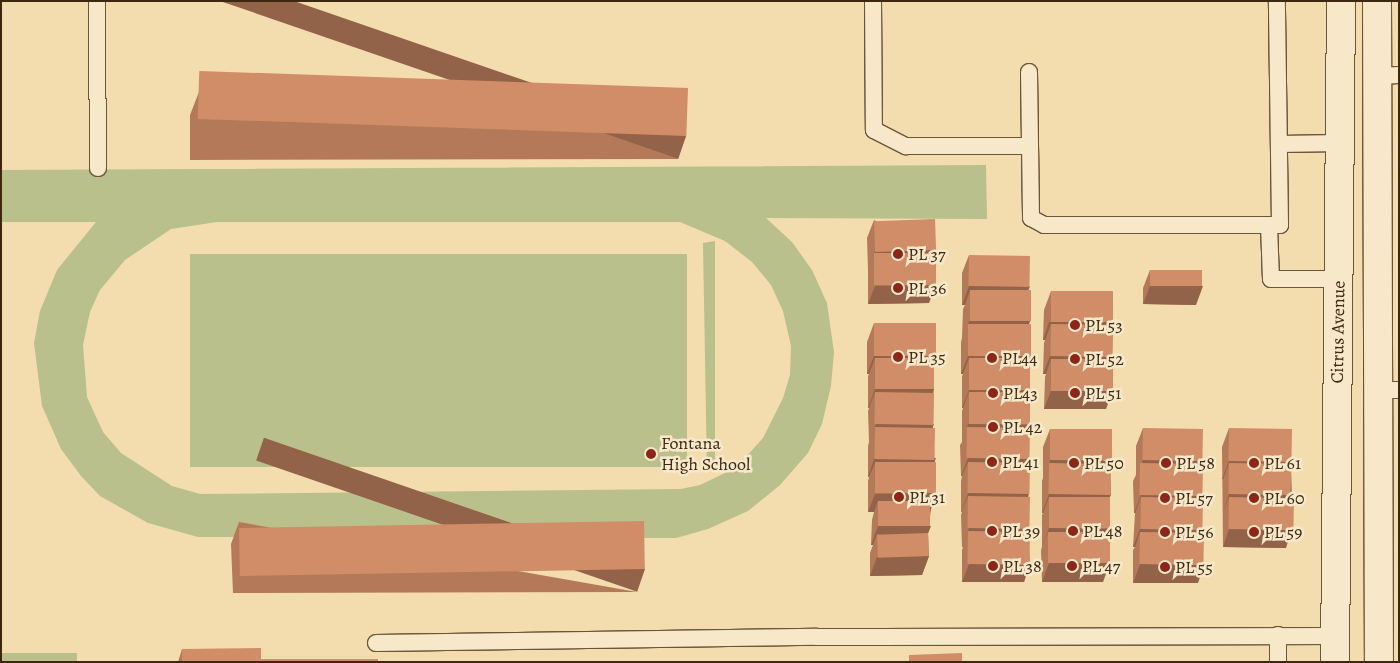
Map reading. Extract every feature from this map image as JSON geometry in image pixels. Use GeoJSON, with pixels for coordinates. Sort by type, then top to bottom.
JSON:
{"type":"FeatureCollection","features":[{"type":"Feature","properties":{"kind":"main road","name":"Citrus Avenue"},"geometry":{"type":"LineString","coordinates":[[1335,649],[1341,1]]}},
{"type":"Feature","properties":{"kind":"main road"},"geometry":{"type":"LineString","coordinates":[[1377,1],[1388,75],[1389,390],[1379,662]]}},
{"type":"Feature","properties":{"kind":"lane"},"geometry":{"type":"LineString","coordinates":[[96,1],[98,168]]}},
{"type":"Feature","properties":{"kind":"lane"},"geometry":{"type":"LineString","coordinates":[[872,1],[874,130],[906,146],[1029,146]]}},
{"type":"Feature","properties":{"kind":"lane"},"geometry":{"type":"LineString","coordinates":[[1029,72],[1031,218],[1044,225],[1280,225],[1276,1]]}},
{"type":"Feature","properties":{"kind":"lane"},"geometry":{"type":"LineString","coordinates":[[1279,144],[1340,143]]}},
{"type":"Feature","properties":{"kind":"lane"},"geometry":{"type":"LineString","coordinates":[[1269,225],[1271,280],[1338,280]]}},
{"type":"Feature","properties":{"kind":"lane"},"geometry":{"type":"LineString","coordinates":[[376,643],[1278,635],[1335,649]]}},
{"type":"Feature","properties":{"kind":"lane"},"geometry":{"type":"LineString","coordinates":[[1278,635],[1278,662]]}},
{"type":"Feature","properties":{"kind":"green space"},"geometry":{"type":"Polygon","coordinates":[[[986,165],[987,219],[766,218],[792,242],[812,270],[827,303],[834,352],[831,386],[822,424],[808,453],[780,485],[748,511],[708,529],[676,538],[198,537],[148,523],[100,496],[81,476],[61,449],[42,406],[34,343],[40,311],[57,270],[96,222],[1,222],[1,170],[986,165]],[[217,222],[171,229],[125,260],[100,290],[90,312],[83,345],[87,397],[103,432],[121,453],[172,486],[200,494],[681,489],[700,485],[725,473],[745,458],[763,438],[783,398],[790,375],[791,346],[783,311],[771,285],[752,262],[725,241],[680,222],[217,222]]]}},
{"type":"Feature","properties":{"kind":"green space"},"geometry":{"type":"Polygon","coordinates":[[[715,241],[715,471],[707,471],[703,243],[715,241]]]}},
{"type":"Feature","properties":{"kind":"green space"},"geometry":{"type":"Polygon","coordinates":[[[190,254],[687,254],[687,467],[190,467],[190,254]]]}},
{"type":"Feature","properties":{"kind":"green space"},"geometry":{"type":"Polygon","coordinates":[[[1,653],[77,653],[77,662],[1,662],[1,653]]]}},
{"type":"Feature","properties":{"kind":"building"},"geometry":{"type":"Polygon","coordinates":[[[199,71],[688,88],[686,136],[198,119],[199,71]]]}},
{"type":"Feature","properties":{"kind":"building"},"geometry":{"type":"Polygon","coordinates":[[[935,219],[936,250],[875,252],[874,221],[935,219]]]}},
{"type":"Feature","properties":{"kind":"building"},"geometry":{"type":"Polygon","coordinates":[[[874,253],[936,253],[936,285],[874,285],[874,253]]]}},
{"type":"Feature","properties":{"kind":"building"},"geometry":{"type":"Polygon","coordinates":[[[969,255],[1030,256],[1029,287],[968,286],[969,255]]]}},
{"type":"Feature","properties":{"kind":"building"},"geometry":{"type":"Polygon","coordinates":[[[1150,270],[1202,270],[1202,286],[1150,286],[1150,270]]]}},
{"type":"Feature","properties":{"kind":"building"},"geometry":{"type":"Polygon","coordinates":[[[970,290],[1031,290],[1031,321],[970,321],[970,290]]]}},
{"type":"Feature","properties":{"kind":"building"},"geometry":{"type":"Polygon","coordinates":[[[1051,291],[1113,291],[1113,322],[1051,322],[1051,291]]]}},
{"type":"Feature","properties":{"kind":"building"},"geometry":{"type":"Polygon","coordinates":[[[874,323],[936,323],[936,356],[874,356],[874,323]]]}},
{"type":"Feature","properties":{"kind":"building"},"geometry":{"type":"Polygon","coordinates":[[[968,324],[1031,324],[1031,356],[968,356],[968,324]]]}},
{"type":"Feature","properties":{"kind":"building"},"geometry":{"type":"Polygon","coordinates":[[[1051,324],[1113,325],[1112,357],[1050,356],[1051,324]]]}},
{"type":"Feature","properties":{"kind":"building"},"geometry":{"type":"Polygon","coordinates":[[[875,358],[934,358],[934,389],[875,389],[875,358]]]}},
{"type":"Feature","properties":{"kind":"building"},"geometry":{"type":"Polygon","coordinates":[[[969,358],[1030,358],[1030,390],[969,390],[969,358]]]}},
{"type":"Feature","properties":{"kind":"building"},"geometry":{"type":"Polygon","coordinates":[[[1051,359],[1113,359],[1113,391],[1051,391],[1051,359]]]}},
{"type":"Feature","properties":{"kind":"building"},"geometry":{"type":"Polygon","coordinates":[[[875,392],[934,393],[933,425],[874,424],[875,392]]]}},
{"type":"Feature","properties":{"kind":"building"},"geometry":{"type":"Polygon","coordinates":[[[969,392],[1030,392],[1030,424],[969,424],[969,392]]]}},
{"type":"Feature","properties":{"kind":"building"},"geometry":{"type":"Polygon","coordinates":[[[875,427],[935,428],[934,460],[874,459],[875,427]]]}},
{"type":"Feature","properties":{"kind":"building"},"geometry":{"type":"Polygon","coordinates":[[[967,427],[1030,428],[1029,459],[966,458],[967,427]]]}},
{"type":"Feature","properties":{"kind":"building"},"geometry":{"type":"Polygon","coordinates":[[[1143,428],[1203,429],[1202,461],[1142,460],[1143,428]]]}},
{"type":"Feature","properties":{"kind":"building"},"geometry":{"type":"Polygon","coordinates":[[[1229,428],[1292,429],[1291,462],[1228,461],[1229,428]]]}},
{"type":"Feature","properties":{"kind":"building"},"geometry":{"type":"Polygon","coordinates":[[[1050,429],[1112,429],[1112,460],[1050,460],[1050,429]]]}},
{"type":"Feature","properties":{"kind":"building"},"geometry":{"type":"Polygon","coordinates":[[[875,462],[936,462],[936,493],[875,493],[875,462]]]}},
{"type":"Feature","properties":{"kind":"building"},"geometry":{"type":"Polygon","coordinates":[[[968,462],[1030,463],[1029,494],[967,493],[968,462]]]}},
{"type":"Feature","properties":{"kind":"building"},"geometry":{"type":"Polygon","coordinates":[[[1049,463],[1111,464],[1110,495],[1048,494],[1049,463]]]}},
{"type":"Feature","properties":{"kind":"building"},"geometry":{"type":"Polygon","coordinates":[[[1140,463],[1203,464],[1202,496],[1139,495],[1140,463]]]}},
{"type":"Feature","properties":{"kind":"building"},"geometry":{"type":"Polygon","coordinates":[[[1229,463],[1291,464],[1290,495],[1228,494],[1229,463]]]}},
{"type":"Feature","properties":{"kind":"building"},"geometry":{"type":"Polygon","coordinates":[[[968,496],[1030,497],[1029,529],[967,528],[968,496]]]}},
{"type":"Feature","properties":{"kind":"building"},"geometry":{"type":"Polygon","coordinates":[[[1049,497],[1110,497],[1110,528],[1049,528],[1049,497]]]}},
{"type":"Feature","properties":{"kind":"building"},"geometry":{"type":"Polygon","coordinates":[[[1141,497],[1203,498],[1202,530],[1140,529],[1141,497]]]}},
{"type":"Feature","properties":{"kind":"building"},"geometry":{"type":"Polygon","coordinates":[[[1229,497],[1294,498],[1293,530],[1228,529],[1229,497]]]}},
{"type":"Feature","properties":{"kind":"building"},"geometry":{"type":"Polygon","coordinates":[[[878,501],[930,501],[930,526],[878,526],[878,501]]]}},
{"type":"Feature","properties":{"kind":"building"},"geometry":{"type":"Polygon","coordinates":[[[644,521],[645,569],[240,576],[239,528],[644,521]]]}},
{"type":"Feature","properties":{"kind":"building"},"geometry":{"type":"Polygon","coordinates":[[[968,531],[1030,532],[1029,565],[967,564],[968,531]]]}},
{"type":"Feature","properties":{"kind":"building"},"geometry":{"type":"Polygon","coordinates":[[[1048,532],[1110,532],[1110,563],[1048,563],[1048,532]]]}},
{"type":"Feature","properties":{"kind":"building"},"geometry":{"type":"Polygon","coordinates":[[[1140,532],[1204,533],[1203,565],[1139,564],[1140,532]]]}},
{"type":"Feature","properties":{"kind":"building"},"geometry":{"type":"Polygon","coordinates":[[[928,533],[929,556],[878,558],[877,535],[928,533]]]}},
{"type":"Feature","properties":{"kind":"building"},"geometry":{"type":"Polygon","coordinates":[[[261,648],[261,659],[378,659],[378,662],[182,662],[182,649],[261,648]]]}},
{"type":"Feature","properties":{"kind":"building"},"geometry":{"type":"Polygon","coordinates":[[[962,653],[962,662],[909,662],[909,655],[962,653]]]}},
{"type":"Feature","properties":{"kind":"place","name":"PL 37"},"geometry":{"type":"Point","coordinates":[898,254]}},
{"type":"Feature","properties":{"kind":"place","name":"PL 36"},"geometry":{"type":"Point","coordinates":[898,288]}},
{"type":"Feature","properties":{"kind":"place","name":"PL 53"},"geometry":{"type":"Point","coordinates":[1075,325]}},
{"type":"Feature","properties":{"kind":"place","name":"PL 35"},"geometry":{"type":"Point","coordinates":[898,357]}},
{"type":"Feature","properties":{"kind":"place","name":"PL44"},"geometry":{"type":"Point","coordinates":[992,358]}},
{"type":"Feature","properties":{"kind":"place","name":"PL 52"},"geometry":{"type":"Point","coordinates":[1075,359]}},
{"type":"Feature","properties":{"kind":"place","name":"PL43"},"geometry":{"type":"Point","coordinates":[993,393]}},
{"type":"Feature","properties":{"kind":"place","name":"PL 51"},"geometry":{"type":"Point","coordinates":[1075,393]}},
{"type":"Feature","properties":{"kind":"place","name":"PL 42"},"geometry":{"type":"Point","coordinates":[993,427]}},
{"type":"Feature","properties":{"kind":"place","name":"Fontana High School"},"geometry":{"type":"Point","coordinates":[651,454]}},
{"type":"Feature","properties":{"kind":"place","name":"PL 41"},"geometry":{"type":"Point","coordinates":[992,462]}},
{"type":"Feature","properties":{"kind":"place","name":"PL 50"},"geometry":{"type":"Point","coordinates":[1074,463]}},
{"type":"Feature","properties":{"kind":"place","name":"PL 58"},"geometry":{"type":"Point","coordinates":[1166,463]}},
{"type":"Feature","properties":{"kind":"place","name":"PL 61"},"geometry":{"type":"Point","coordinates":[1254,463]}},
{"type":"Feature","properties":{"kind":"place","name":"PL 31"},"geometry":{"type":"Point","coordinates":[899,497]}},
{"type":"Feature","properties":{"kind":"place","name":"PL 57"},"geometry":{"type":"Point","coordinates":[1165,498]}},
{"type":"Feature","properties":{"kind":"place","name":"PL 60"},"geometry":{"type":"Point","coordinates":[1254,498]}},
{"type":"Feature","properties":{"kind":"place","name":"PL 39"},"geometry":{"type":"Point","coordinates":[992,531]}},
{"type":"Feature","properties":{"kind":"place","name":"PL 48"},"geometry":{"type":"Point","coordinates":[1073,531]}},
{"type":"Feature","properties":{"kind":"place","name":"PL 56"},"geometry":{"type":"Point","coordinates":[1165,532]}},
{"type":"Feature","properties":{"kind":"place","name":"PL 59"},"geometry":{"type":"Point","coordinates":[1254,532]}},
{"type":"Feature","properties":{"kind":"place","name":"PL 38"},"geometry":{"type":"Point","coordinates":[993,566]}},
{"type":"Feature","properties":{"kind":"place","name":"PL 47"},"geometry":{"type":"Point","coordinates":[1072,566]}},
{"type":"Feature","properties":{"kind":"place","name":"PL 55"},"geometry":{"type":"Point","coordinates":[1165,567]}}]}
